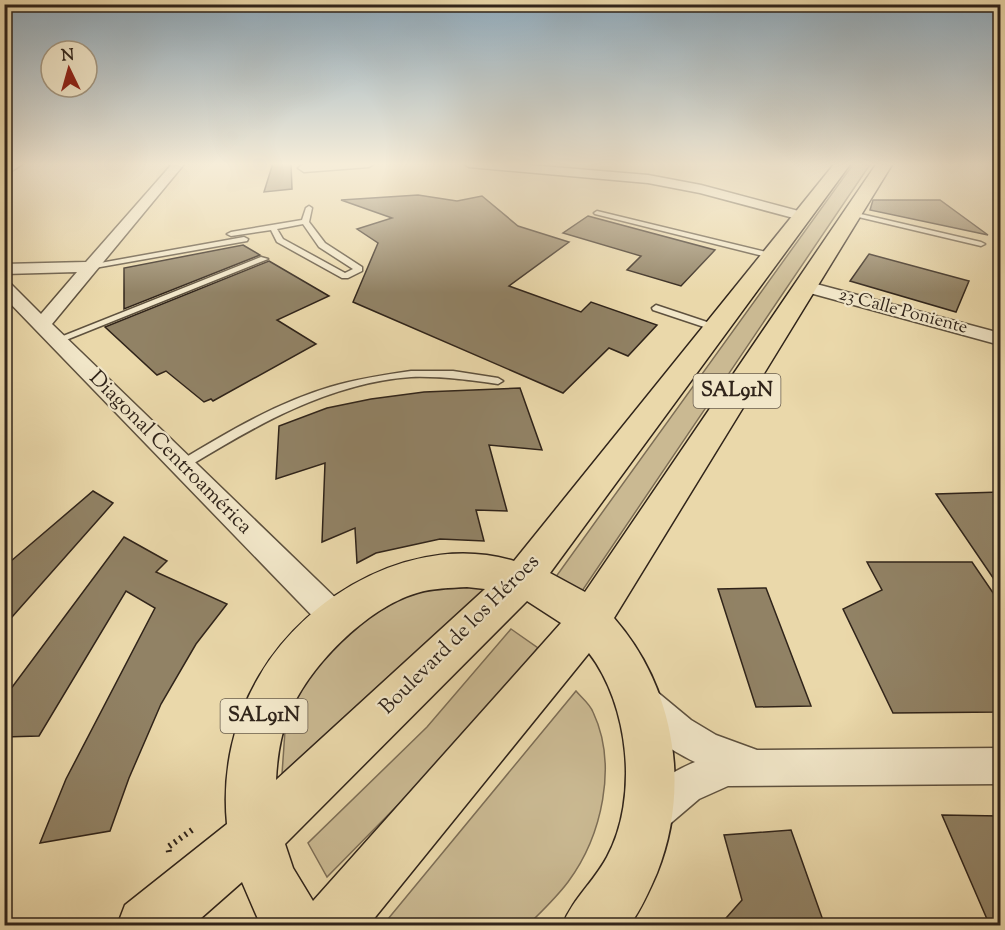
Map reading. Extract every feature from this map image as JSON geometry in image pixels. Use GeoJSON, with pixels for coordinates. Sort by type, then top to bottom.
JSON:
{"type":"FeatureCollection","features":[{"type":"Feature","properties":{"kind":"main road","name":"Boulevard de los Héroes"},"geometry":{"type":"LineString","coordinates":[[146,926],[254,837],[523,579],[809,206]]}},
{"type":"Feature","properties":{"kind":"main road","name":"SAL91N"},"geometry":{"type":"LineString","coordinates":[[330,926],[590,620],[857,206]]}},
{"type":"Feature","properties":{"kind":"main road","name":"SAL91N"},"geometry":{"type":"LineString","coordinates":[[295,926],[277,894],[254,837],[250,791],[256,737],[275,689],[302,650],[335,618],[380,589],[428,573],[476,570],[523,579],[558,596],[590,620],[610,643],[639,699],[648,738],[651,779],[645,823],[634,860],[605,916]]}},
{"type":"Feature","properties":{"kind":"street"},"geometry":{"type":"LineString","coordinates":[[41,325],[141,206]]}},
{"type":"Feature","properties":{"kind":"street"},"geometry":{"type":"LineString","coordinates":[[765,206],[801,216]]}},
{"type":"Feature","properties":{"kind":"street"},"geometry":{"type":"LineString","coordinates":[[4,269],[89,267]]}},
{"type":"Feature","properties":{"kind":"street","name":"23 Calle Poniente"},"geometry":{"type":"LineString","coordinates":[[805,286],[1000,339]]}},
{"type":"Feature","properties":{"kind":"street","name":"Diagonal Centroamérica"},"geometry":{"type":"LineString","coordinates":[[4,288],[335,618]]}},
{"type":"Feature","properties":{"kind":"street"},"geometry":{"type":"LineString","coordinates":[[639,699],[666,724],[696,745],[729,759],[764,766]]}},
{"type":"Feature","properties":{"kind":"street"},"geometry":{"type":"LineString","coordinates":[[645,823],[668,796],[697,778],[728,768],[1000,766]]}},
{"type":"Feature","properties":{"kind":"lane"},"geometry":{"type":"LineString","coordinates":[[305,222],[309,208]]}},
{"type":"Feature","properties":{"kind":"lane"},"geometry":{"type":"LineString","coordinates":[[597,213],[771,256]]}},
{"type":"Feature","properties":{"kind":"lane"},"geometry":{"type":"LineString","coordinates":[[852,214],[981,244]]}},
{"type":"Feature","properties":{"kind":"lane"},"geometry":{"type":"LineString","coordinates":[[181,251],[213,238],[305,222]]}},
{"type":"Feature","properties":{"kind":"lane"},"geometry":{"type":"LineString","coordinates":[[273,227],[280,240],[345,276],[359,269],[322,244],[305,222]]}},
{"type":"Feature","properties":{"kind":"lane"},"geometry":{"type":"LineString","coordinates":[[89,267],[244,239]]}},
{"type":"Feature","properties":{"kind":"lane"},"geometry":{"type":"LineString","coordinates":[[58,340],[264,259]]}},
{"type":"Feature","properties":{"kind":"lane"},"geometry":{"type":"LineString","coordinates":[[656,308],[716,328]]}},
{"type":"Feature","properties":{"kind":"lane"},"geometry":{"type":"LineString","coordinates":[[182,465],[249,424],[280,409],[301,399],[354,382],[406,374],[463,374],[498,381]]}},
{"type":"Feature","properties":{"kind":"shaded area"},"geometry":{"type":"Polygon","coordinates":[[[823,206],[842,206],[580,594],[555,578],[823,206]]]}},
{"type":"Feature","properties":{"kind":"shaded area"},"geometry":{"type":"Polygon","coordinates":[[[448,584],[486,587],[282,774],[285,731],[293,702],[335,636],[406,593],[448,584]]]}},
{"type":"Feature","properties":{"kind":"shaded area"},"geometry":{"type":"Polygon","coordinates":[[[511,629],[538,648],[457,745],[327,877],[308,843],[427,727],[511,629]]]}},
{"type":"Feature","properties":{"kind":"shaded area"},"geometry":{"type":"Polygon","coordinates":[[[576,691],[592,709],[600,733],[605,777],[603,800],[590,843],[568,882],[528,925],[383,925],[576,691]]]}},
{"type":"Feature","properties":{"kind":"building"},"geometry":{"type":"Polygon","coordinates":[[[359,206],[494,206],[518,226],[569,242],[509,286],[581,312],[591,302],[657,325],[628,356],[609,348],[563,393],[353,302],[378,243],[357,229],[392,218],[359,206]]]}},
{"type":"Feature","properties":{"kind":"building"},"geometry":{"type":"Polygon","coordinates":[[[871,206],[949,206],[988,235],[870,210],[871,206]]]}},
{"type":"Feature","properties":{"kind":"building"},"geometry":{"type":"Polygon","coordinates":[[[588,216],[715,250],[681,286],[627,270],[641,256],[563,233],[588,216]]]}},
{"type":"Feature","properties":{"kind":"building"},"geometry":{"type":"Polygon","coordinates":[[[243,245],[260,255],[124,309],[124,268],[243,245]]]}},
{"type":"Feature","properties":{"kind":"building"},"geometry":{"type":"Polygon","coordinates":[[[869,254],[969,281],[956,312],[850,281],[869,254]]]}},
{"type":"Feature","properties":{"kind":"building"},"geometry":{"type":"Polygon","coordinates":[[[269,261],[329,296],[277,320],[316,344],[213,401],[211,399],[204,402],[166,371],[157,375],[105,327],[269,261]]]}},
{"type":"Feature","properties":{"kind":"building"},"geometry":{"type":"Polygon","coordinates":[[[520,388],[542,450],[489,445],[507,511],[476,510],[484,541],[440,539],[376,553],[357,563],[355,528],[322,542],[325,463],[276,479],[279,426],[327,408],[424,392],[520,388]]]}},
{"type":"Feature","properties":{"kind":"building"},"geometry":{"type":"Polygon","coordinates":[[[93,491],[113,503],[4,626],[4,567],[93,491]]]}},
{"type":"Feature","properties":{"kind":"building"},"geometry":{"type":"Polygon","coordinates":[[[1000,492],[1000,588],[936,494],[1000,492]]]}},
{"type":"Feature","properties":{"kind":"building"},"geometry":{"type":"Polygon","coordinates":[[[124,537],[167,561],[156,572],[227,604],[196,644],[161,704],[129,778],[110,831],[40,843],[66,779],[155,608],[126,591],[39,736],[4,737],[4,698],[124,537]]]}},
{"type":"Feature","properties":{"kind":"building"},"geometry":{"type":"Polygon","coordinates":[[[867,562],[972,562],[1000,603],[1000,712],[893,713],[843,609],[882,590],[867,562]]]}},
{"type":"Feature","properties":{"kind":"building"},"geometry":{"type":"Polygon","coordinates":[[[766,588],[811,706],[756,707],[718,589],[766,588]]]}},
{"type":"Feature","properties":{"kind":"building"},"geometry":{"type":"Polygon","coordinates":[[[942,815],[1000,816],[1000,926],[990,926],[942,815]]]}},
{"type":"Feature","properties":{"kind":"building"},"geometry":{"type":"Polygon","coordinates":[[[791,830],[825,926],[719,926],[742,900],[724,835],[791,830]]]}}]}
